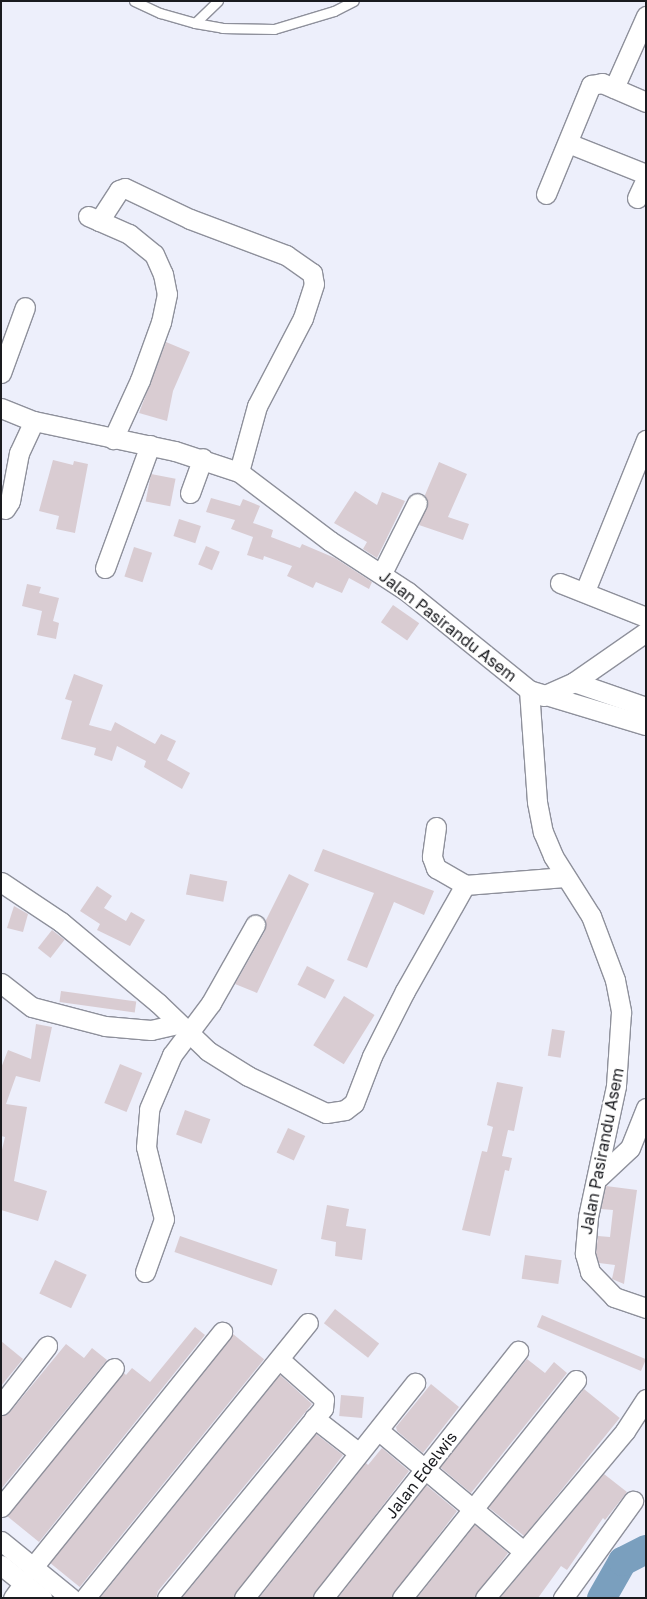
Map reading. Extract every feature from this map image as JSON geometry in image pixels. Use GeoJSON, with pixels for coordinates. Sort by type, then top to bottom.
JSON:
{"type":"FeatureCollection","features":[{"type":"Feature","properties":{"kind":"street"},"geometry":{"type":"LineString","coordinates":[[614,88],[646,16]]}},
{"type":"Feature","properties":{"kind":"street"},"geometry":{"type":"LineString","coordinates":[[546,194],[591,85],[597,82],[646,102]]}},
{"type":"Feature","properties":{"kind":"street"},"geometry":{"type":"LineString","coordinates":[[568,143],[646,174]]}},
{"type":"Feature","properties":{"kind":"street"},"geometry":{"type":"LineString","coordinates":[[638,198],[646,179]]}},
{"type":"Feature","properties":{"kind":"street"},"geometry":{"type":"LineString","coordinates":[[113,439],[140,380],[161,322],[167,294],[163,274],[154,254],[129,234],[93,218],[119,190],[125,188],[190,218],[286,255],[312,273],[314,284],[303,318],[257,406],[240,472]]}},
{"type":"Feature","properties":{"kind":"street"},"geometry":{"type":"LineString","coordinates":[[1,373],[25,307]]}},
{"type":"Feature","properties":{"kind":"street","name":"Jalan Pasirandu Asem"},"geometry":{"type":"LineString","coordinates":[[1,408],[34,421],[113,439],[150,445],[202,458],[240,472],[330,541],[382,573],[536,693],[536,802],[542,832],[565,877],[591,916],[615,980],[621,1012],[620,1062],[599,1177],[586,1233],[586,1263],[597,1281],[614,1297],[646,1308]]}},
{"type":"Feature","properties":{"kind":"street"},"geometry":{"type":"LineString","coordinates":[[5,509],[10,501],[19,453],[34,421]]}},
{"type":"Feature","properties":{"kind":"street"},"geometry":{"type":"LineString","coordinates":[[584,592],[646,440]]}},
{"type":"Feature","properties":{"kind":"street"},"geometry":{"type":"LineString","coordinates":[[105,568],[150,445]]}},
{"type":"Feature","properties":{"kind":"street"},"geometry":{"type":"LineString","coordinates":[[190,493],[202,458]]}},
{"type":"Feature","properties":{"kind":"street"},"geometry":{"type":"LineString","coordinates":[[382,573],[418,503]]}},
{"type":"Feature","properties":{"kind":"street"},"geometry":{"type":"LineString","coordinates":[[560,583],[646,616]]}},
{"type":"Feature","properties":{"kind":"street"},"geometry":{"type":"LineString","coordinates":[[536,693],[574,682],[646,632]]}},
{"type":"Feature","properties":{"kind":"street"},"geometry":{"type":"LineString","coordinates":[[574,682],[646,707]]}},
{"type":"Feature","properties":{"kind":"street"},"geometry":{"type":"LineString","coordinates":[[536,693],[646,726]]}},
{"type":"Feature","properties":{"kind":"street"},"geometry":{"type":"LineString","coordinates":[[436,826],[432,858],[436,868],[465,885],[565,877]]}},
{"type":"Feature","properties":{"kind":"street"},"geometry":{"type":"LineString","coordinates":[[1,882],[61,922],[158,1003],[183,1030],[227,1064],[307,1106],[326,1113],[345,1110],[354,1103],[372,1056],[405,991],[465,885]]}},
{"type":"Feature","properties":{"kind":"street"},"geometry":{"type":"LineString","coordinates":[[145,1272],[164,1219],[162,1202],[148,1159],[146,1123],[183,1030],[255,925]]}},
{"type":"Feature","properties":{"kind":"street"},"geometry":{"type":"LineString","coordinates":[[1,983],[32,1007],[105,1026],[151,1030],[183,1030]]}},
{"type":"Feature","properties":{"kind":"street"},"geometry":{"type":"LineString","coordinates":[[599,1177],[626,1154],[646,1108]]}},
{"type":"Feature","properties":{"kind":"street"},"geometry":{"type":"LineString","coordinates":[[85,1598],[308,1323]]}},
{"type":"Feature","properties":{"kind":"street"},"geometry":{"type":"LineString","coordinates":[[24,1583],[222,1332]]}},
{"type":"Feature","properties":{"kind":"street"},"geometry":{"type":"LineString","coordinates":[[1,1405],[47,1346]]}},
{"type":"Feature","properties":{"kind":"street","name":"Jalan Edelwis"},"geometry":{"type":"LineString","coordinates":[[323,1598],[518,1351]]}},
{"type":"Feature","properties":{"kind":"street"},"geometry":{"type":"LineString","coordinates":[[167,1598],[323,1408],[324,1399],[279,1359]]}},
{"type":"Feature","properties":{"kind":"street"},"geometry":{"type":"LineString","coordinates":[[1,1507],[114,1368]]}},
{"type":"Feature","properties":{"kind":"street"},"geometry":{"type":"LineString","coordinates":[[402,1598],[576,1380]]}},
{"type":"Feature","properties":{"kind":"street"},"geometry":{"type":"LineString","coordinates":[[244,1598],[415,1383]]}},
{"type":"Feature","properties":{"kind":"street"},"geometry":{"type":"LineString","coordinates":[[484,1598],[522,1550],[625,1431],[646,1399]]}},
{"type":"Feature","properties":{"kind":"street"},"geometry":{"type":"LineString","coordinates":[[314,1418],[359,1453]]}},
{"type":"Feature","properties":{"kind":"street"},"geometry":{"type":"LineString","coordinates":[[378,1430],[522,1550]]}},
{"type":"Feature","properties":{"kind":"street"},"geometry":{"type":"LineString","coordinates":[[563,1598],[633,1501]]}},
{"type":"Feature","properties":{"kind":"street"},"geometry":{"type":"LineString","coordinates":[[1,1541],[24,1583],[71,1598]]}},
{"type":"Feature","properties":{"kind":"street"},"geometry":{"type":"LineString","coordinates":[[1,1565],[42,1598]]}},
{"type":"Feature","properties":{"kind":"lane"},"geometry":{"type":"LineString","coordinates":[[134,1],[160,13],[222,28],[274,28],[334,11],[354,1]]}},
{"type":"Feature","properties":{"kind":"lane"},"geometry":{"type":"LineString","coordinates":[[195,22],[218,1]]}},
{"type":"Feature","properties":{"kind":"building"},"geometry":{"type":"Polygon","coordinates":[[[166,342],[190,352],[173,391],[167,421],[139,413],[166,342]]]}},
{"type":"Feature","properties":{"kind":"building"},"geometry":{"type":"Polygon","coordinates":[[[53,460],[73,465],[74,461],[88,464],[75,533],[56,529],[59,516],[39,511],[53,460]]]}},
{"type":"Feature","properties":{"kind":"building"},"geometry":{"type":"Polygon","coordinates":[[[439,462],[467,474],[448,517],[469,524],[463,540],[419,525],[428,503],[425,495],[439,462]]]}},
{"type":"Feature","properties":{"kind":"building"},"geometry":{"type":"Polygon","coordinates":[[[151,474],[176,479],[170,506],[146,501],[151,474]]]}},
{"type":"Feature","properties":{"kind":"building"},"geometry":{"type":"Polygon","coordinates":[[[355,491],[377,505],[382,492],[405,501],[377,558],[363,549],[367,542],[334,523],[355,491]]]}},
{"type":"Feature","properties":{"kind":"building"},"geometry":{"type":"Polygon","coordinates":[[[211,498],[240,506],[243,499],[260,506],[253,523],[273,530],[271,537],[300,548],[302,544],[335,558],[372,582],[369,589],[349,578],[342,593],[316,582],[313,588],[287,576],[292,566],[264,556],[263,560],[247,555],[253,537],[231,529],[235,520],[206,512],[211,498]]]}},
{"type":"Feature","properties":{"kind":"building"},"geometry":{"type":"Polygon","coordinates":[[[179,519],[201,526],[195,543],[173,536],[179,519]]]}},
{"type":"Feature","properties":{"kind":"building"},"geometry":{"type":"Polygon","coordinates":[[[206,546],[220,552],[212,570],[198,564],[206,546]]]}},
{"type":"Feature","properties":{"kind":"building"},"geometry":{"type":"Polygon","coordinates":[[[134,547],[152,553],[142,582],[124,576],[134,547]]]}},
{"type":"Feature","properties":{"kind":"building"},"geometry":{"type":"Polygon","coordinates":[[[27,584],[41,587],[39,593],[59,598],[53,621],[59,623],[56,639],[37,635],[42,611],[22,606],[27,584]]]}},
{"type":"Feature","properties":{"kind":"building"},"geometry":{"type":"Polygon","coordinates":[[[393,605],[419,623],[407,641],[381,622],[393,605]]]}},
{"type":"Feature","properties":{"kind":"building"},"geometry":{"type":"Polygon","coordinates":[[[74,674],[103,685],[89,725],[111,731],[115,722],[155,744],[161,734],[176,741],[167,760],[190,773],[182,789],[144,767],[146,761],[117,746],[112,761],[94,755],[96,748],[61,739],[72,701],[65,699],[74,674]]]}},
{"type":"Feature","properties":{"kind":"building"},"geometry":{"type":"Polygon","coordinates":[[[323,849],[434,891],[424,915],[394,902],[367,968],[347,960],[374,893],[314,871],[323,849]]]}},
{"type":"Feature","properties":{"kind":"building"},"geometry":{"type":"Polygon","coordinates":[[[190,874],[227,881],[223,902],[186,895],[190,874]]]}},
{"type":"Feature","properties":{"kind":"building"},"geometry":{"type":"Polygon","coordinates":[[[289,874],[309,884],[257,993],[235,984],[265,931],[265,922],[289,874]]]}},
{"type":"Feature","properties":{"kind":"building"},"geometry":{"type":"Polygon","coordinates":[[[97,886],[112,896],[104,908],[126,921],[131,912],[145,920],[130,946],[97,930],[100,924],[80,911],[97,886]]]}},
{"type":"Feature","properties":{"kind":"building"},"geometry":{"type":"Polygon","coordinates":[[[14,906],[28,914],[23,932],[7,928],[14,906]]]}},
{"type":"Feature","properties":{"kind":"building"},"geometry":{"type":"Polygon","coordinates":[[[52,930],[65,940],[50,958],[38,948],[52,930]]]}},
{"type":"Feature","properties":{"kind":"building"},"geometry":{"type":"Polygon","coordinates":[[[307,966],[335,980],[325,999],[297,985],[307,966]]]}},
{"type":"Feature","properties":{"kind":"building"},"geometry":{"type":"Polygon","coordinates":[[[61,991],[136,1002],[135,1012],[59,1002],[61,991]]]}},
{"type":"Feature","properties":{"kind":"building"},"geometry":{"type":"Polygon","coordinates":[[[344,996],[375,1015],[344,1064],[313,1045],[344,996]]]}},
{"type":"Feature","properties":{"kind":"building"},"geometry":{"type":"Polygon","coordinates":[[[36,1024],[52,1027],[40,1082],[16,1076],[6,1104],[27,1107],[14,1181],[47,1191],[38,1221],[1,1210],[1,1154],[5,1137],[1,1136],[1,1068],[8,1050],[31,1059],[36,1024]]]}},
{"type":"Feature","properties":{"kind":"building"},"geometry":{"type":"Polygon","coordinates":[[[552,1029],[565,1031],[561,1058],[548,1056],[552,1029]]]}},
{"type":"Feature","properties":{"kind":"building"},"geometry":{"type":"Polygon","coordinates":[[[120,1064],[142,1073],[127,1112],[104,1103],[120,1064]]]}},
{"type":"Feature","properties":{"kind":"building"},"geometry":{"type":"Polygon","coordinates":[[[497,1082],[523,1087],[514,1131],[508,1130],[502,1156],[512,1158],[509,1171],[505,1170],[490,1236],[462,1230],[482,1151],[487,1152],[493,1127],[487,1125],[497,1082]]]}},
{"type":"Feature","properties":{"kind":"building"},"geometry":{"type":"Polygon","coordinates":[[[185,1110],[210,1119],[201,1144],[176,1134],[185,1110]]]}},
{"type":"Feature","properties":{"kind":"building"},"geometry":{"type":"Polygon","coordinates":[[[288,1128],[305,1136],[294,1161],[277,1152],[288,1128]]]}},
{"type":"Feature","properties":{"kind":"building"},"geometry":{"type":"Polygon","coordinates":[[[606,1186],[637,1190],[624,1284],[612,1279],[615,1265],[599,1263],[596,1253],[598,1236],[610,1237],[613,1210],[601,1209],[606,1186]]]}},
{"type":"Feature","properties":{"kind":"building"},"geometry":{"type":"Polygon","coordinates":[[[327,1205],[349,1209],[346,1226],[366,1229],[362,1260],[335,1256],[336,1242],[321,1239],[327,1205]]]}},
{"type":"Feature","properties":{"kind":"building"},"geometry":{"type":"Polygon","coordinates":[[[180,1236],[277,1270],[272,1286],[174,1252],[180,1236]]]}},
{"type":"Feature","properties":{"kind":"building"},"geometry":{"type":"Polygon","coordinates":[[[525,1255],[562,1260],[558,1284],[522,1279],[525,1255]]]}},
{"type":"Feature","properties":{"kind":"building"},"geometry":{"type":"Polygon","coordinates":[[[55,1260],[87,1275],[71,1308],[39,1294],[55,1260]]]}},
{"type":"Feature","properties":{"kind":"building"},"geometry":{"type":"Polygon","coordinates":[[[335,1309],[379,1343],[368,1358],[324,1323],[335,1309]]]}},
{"type":"Feature","properties":{"kind":"building"},"geometry":{"type":"Polygon","coordinates":[[[542,1315],[646,1359],[641,1371],[537,1327],[542,1315]]]}},
{"type":"Feature","properties":{"kind":"building"},"geometry":{"type":"Polygon","coordinates":[[[195,1327],[205,1335],[39,1542],[7,1516],[124,1373],[126,1375],[132,1368],[150,1382],[195,1327]]]}},
{"type":"Feature","properties":{"kind":"building"},"geometry":{"type":"Polygon","coordinates":[[[233,1334],[264,1359],[80,1587],[49,1562],[233,1334]]]}},
{"type":"Feature","properties":{"kind":"building"},"geometry":{"type":"Polygon","coordinates":[[[1,1341],[23,1359],[1,1386],[1,1341]]]}},
{"type":"Feature","properties":{"kind":"building"},"geometry":{"type":"Polygon","coordinates":[[[66,1344],[84,1358],[92,1348],[107,1360],[1,1489],[1,1416],[10,1412],[66,1344]]]}},
{"type":"Feature","properties":{"kind":"building"},"geometry":{"type":"Polygon","coordinates":[[[527,1359],[545,1373],[554,1362],[567,1373],[471,1493],[440,1467],[527,1359]]]}},
{"type":"Feature","properties":{"kind":"building"},"geometry":{"type":"Polygon","coordinates":[[[280,1375],[312,1404],[158,1591],[156,1598],[100,1598],[280,1375]]]}},
{"type":"Feature","properties":{"kind":"building"},"geometry":{"type":"Polygon","coordinates":[[[431,1384],[459,1407],[423,1453],[397,1431],[396,1427],[431,1384]]]}},
{"type":"Feature","properties":{"kind":"building"},"geometry":{"type":"Polygon","coordinates":[[[584,1389],[620,1418],[524,1536],[488,1507],[584,1389]]]}},
{"type":"Feature","properties":{"kind":"building"},"geometry":{"type":"Polygon","coordinates":[[[341,1395],[364,1397],[362,1418],[339,1416],[341,1395]]]}},
{"type":"Feature","properties":{"kind":"building"},"geometry":{"type":"Polygon","coordinates":[[[316,1434],[343,1455],[233,1598],[182,1598],[316,1434]]]}},
{"type":"Feature","properties":{"kind":"building"},"geometry":{"type":"Polygon","coordinates":[[[382,1448],[409,1471],[312,1598],[259,1598],[366,1463],[368,1465],[382,1448]]]}},
{"type":"Feature","properties":{"kind":"building"},"geometry":{"type":"Polygon","coordinates":[[[604,1474],[627,1492],[605,1520],[603,1518],[567,1570],[561,1566],[538,1598],[500,1598],[604,1474]]]}},
{"type":"Feature","properties":{"kind":"building"},"geometry":{"type":"Polygon","coordinates":[[[426,1485],[457,1511],[391,1598],[338,1598],[426,1485]]]}},
{"type":"Feature","properties":{"kind":"building"},"geometry":{"type":"Polygon","coordinates":[[[475,1525],[508,1553],[474,1598],[417,1598],[475,1525]]]}},
{"type":"Feature","properties":{"kind":"waterway"},"geometry":{"type":"LineString","coordinates":[[601,1598],[622,1561],[646,1549]]}}]}
